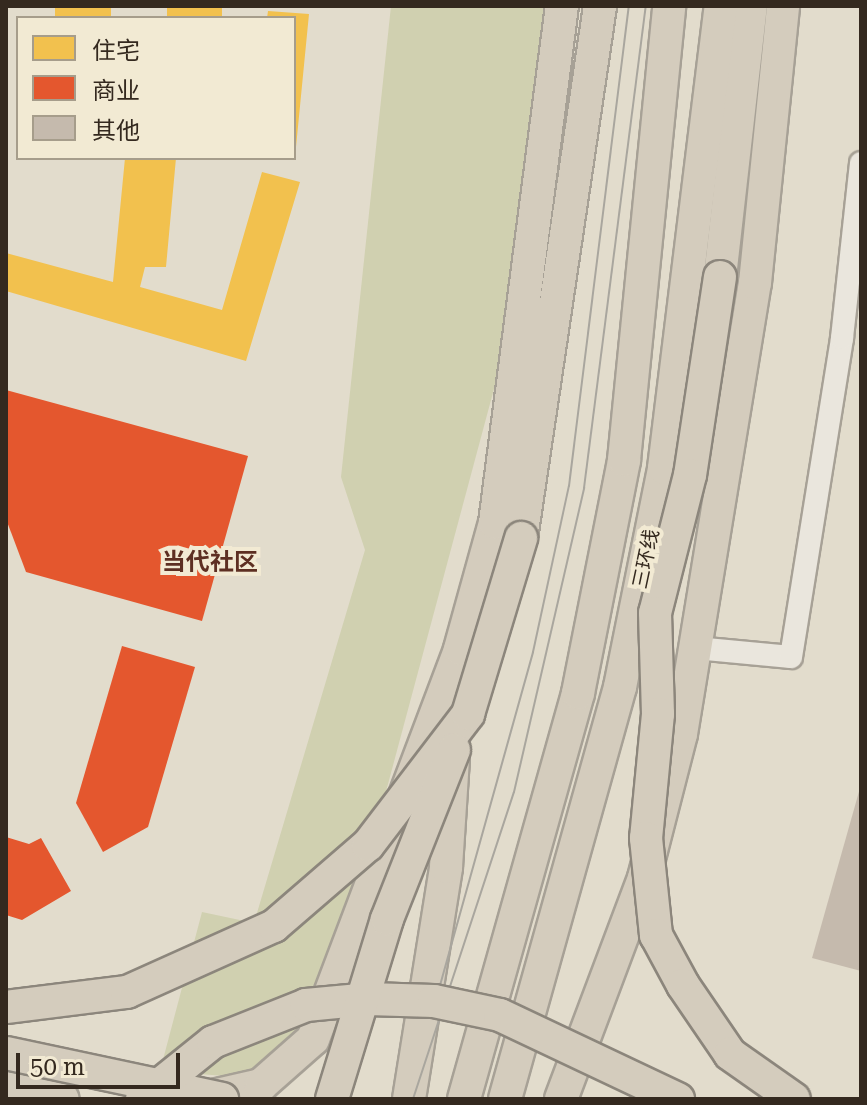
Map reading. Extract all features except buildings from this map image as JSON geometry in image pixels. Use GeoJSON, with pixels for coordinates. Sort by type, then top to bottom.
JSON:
{"type":"FeatureCollection","features":[{"type":"Feature","properties":{"kind":"highway"},"geometry":{"type":"LineString","coordinates":[[199,1099],[261,1085],[313,1039],[460,649],[495,523],[527,298],[562,6]]}},
{"type":"Feature","properties":{"kind":"highway"},"geometry":{"type":"LineString","coordinates":[[332,1099],[387,919],[468,714],[521,538],[584,135],[600,6]]}},
{"type":"Feature","properties":{"kind":"highway","name":"三环线"},"geometry":{"type":"LineString","coordinates":[[464,1099],[578,693],[624,460],[669,6]]}},
{"type":"Feature","properties":{"kind":"highway","name":"三环线"},"geometry":{"type":"LineString","coordinates":[[505,1099],[620,687],[664,468],[721,6]]}},
{"type":"Feature","properties":{"kind":"highway"},"geometry":{"type":"LineString","coordinates":[[524,1099],[690,475],[720,277],[751,6]]}},
{"type":"Feature","properties":{"kind":"highway"},"geometry":{"type":"LineString","coordinates":[[736,136],[763,6]]}},
{"type":"Feature","properties":{"kind":"highway"},"geometry":{"type":"LineString","coordinates":[[561,1099],[644,878],[696,648],[755,283],[783,6]]}},
{"type":"Feature","properties":{"kind":"highway"},"geometry":{"type":"LineString","coordinates":[[527,298],[584,135]]}},
{"type":"Feature","properties":{"kind":"highway"},"geometry":{"type":"LineString","coordinates":[[655,613],[658,714],[646,838],[656,935],[730,1054],[794,1099]]}},
{"type":"Feature","properties":{"kind":"highway"},"geometry":{"type":"LineString","coordinates":[[409,1099],[446,867],[460,649]]}},
{"type":"Feature","properties":{"kind":"highway"},"geometry":{"type":"LineString","coordinates":[[6,1007],[127,992],[274,926],[368,845],[468,714]]}},
{"type":"Feature","properties":{"kind":"highway"},"geometry":{"type":"LineString","coordinates":[[142,1099],[213,1042],[306,1005],[368,999],[434,1001],[500,1015],[678,1099]]}},
{"type":"Feature","properties":{"kind":"highway"},"geometry":{"type":"LineString","coordinates":[[6,1053],[222,1099]]}},
{"type":"Feature","properties":{"kind":"highway"},"geometry":{"type":"LineString","coordinates":[[6,1082],[63,1099]]}},
{"type":"Feature","properties":{"kind":"street"},"geometry":{"type":"LineString","coordinates":[[696,648],[791,657],[842,338],[861,163]]}},
{"type":"Feature","properties":{"kind":"green space"},"geometry":{"type":"Polygon","coordinates":[[[391,6],[545,6],[502,359],[384,799],[305,1030],[251,1078],[160,1071],[202,912],[254,923],[365,550],[341,477],[391,6]]]}},
{"type":"Feature","properties":{"kind":"tram line"},"geometry":{"type":"LineString","coordinates":[[439,989],[533,652],[569,486],[629,6]]}},
{"type":"Feature","properties":{"kind":"tram line"},"geometry":{"type":"LineString","coordinates":[[413,1099],[514,792],[584,488],[646,6]]}},
{"type":"Feature","properties":{"kind":"district","name":"当代社区"},"geometry":{"type":"Point","coordinates":[210,563]}}]}
